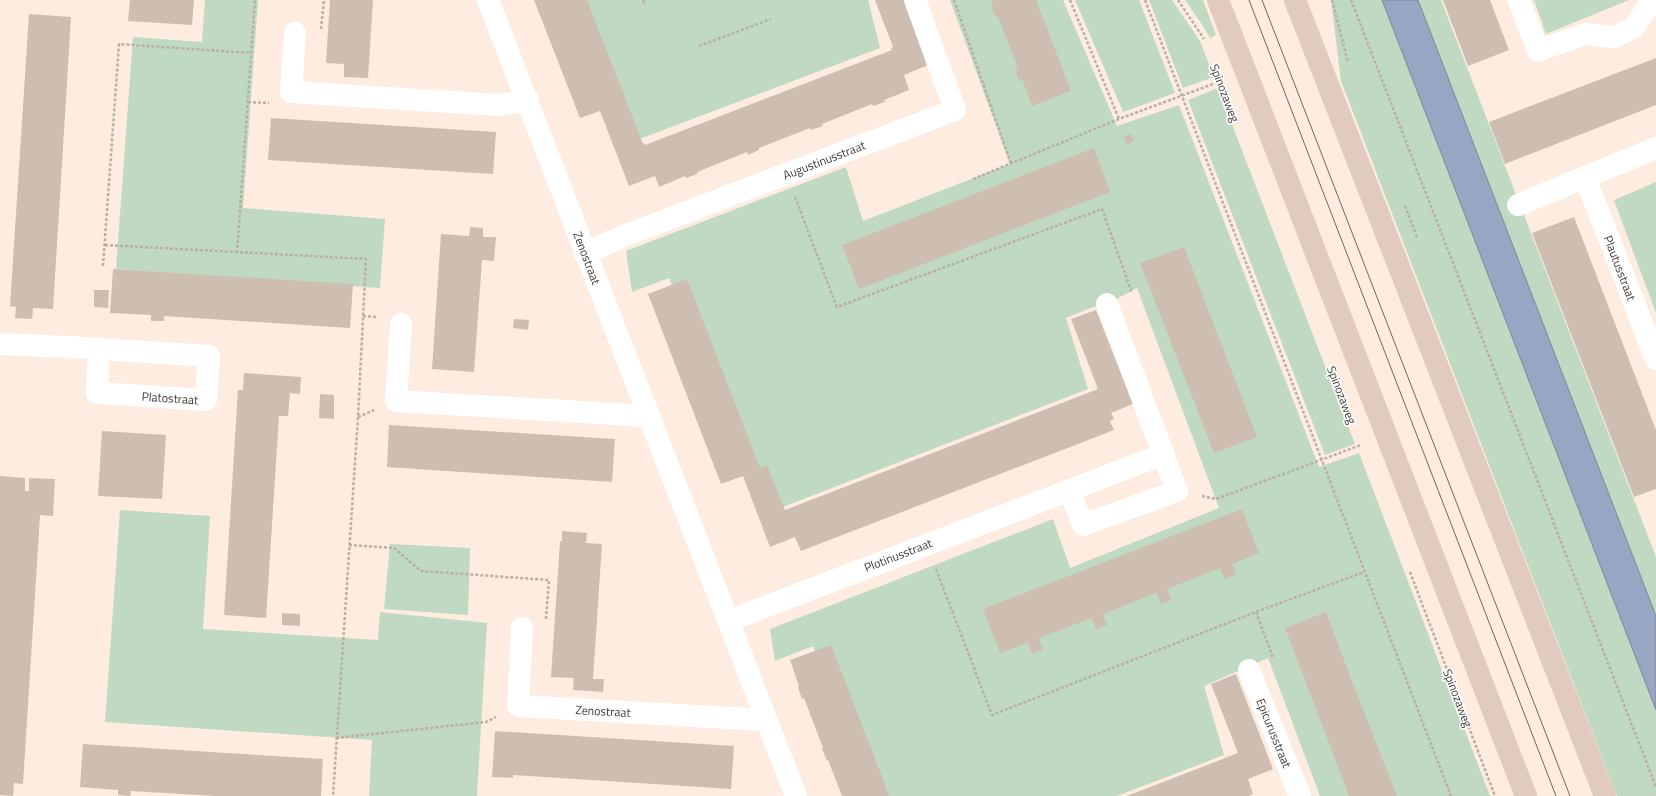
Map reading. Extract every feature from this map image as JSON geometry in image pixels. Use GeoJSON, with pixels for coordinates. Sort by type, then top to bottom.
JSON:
{"type":"FeatureCollection","features":[{"type":"Feature","properties":{"kind":"main road"},"geometry":{"type":"LineString","coordinates":[[1218,0],[1526,796]]}},
{"type":"Feature","properties":{"kind":"main road"},"geometry":{"type":"LineString","coordinates":[[1295,0],[1605,796]]}},
{"type":"Feature","properties":{"kind":"street","name":"Zenostraat"},"geometry":{"type":"LineString","coordinates":[[488,0],[528,100],[585,254],[796,796]]}},
{"type":"Feature","properties":{"kind":"street","name":"Augustinusstraat"},"geometry":{"type":"LineString","coordinates":[[585,254],[621,237],[955,110],[915,0]]}},
{"type":"Feature","properties":{"kind":"street"},"geometry":{"type":"LineString","coordinates":[[1519,0],[1538,51],[1585,34],[1615,37],[1634,27],[1650,4],[1656,1]]}},
{"type":"Feature","properties":{"kind":"street"},"geometry":{"type":"LineString","coordinates":[[295,33],[292,92],[500,105],[528,100]]}},
{"type":"Feature","properties":{"kind":"street"},"geometry":{"type":"LineString","coordinates":[[1518,205],[1656,148]]}},
{"type":"Feature","properties":{"kind":"street","name":"Plautusstraat"},"geometry":{"type":"LineString","coordinates":[[1585,177],[1656,359]]}},
{"type":"Feature","properties":{"kind":"street"},"geometry":{"type":"LineString","coordinates":[[1069,490],[1082,525],[1177,491],[1108,304]]}},
{"type":"Feature","properties":{"kind":"street"},"geometry":{"type":"LineString","coordinates":[[401,324],[396,401],[649,416]]}},
{"type":"Feature","properties":{"kind":"street","name":"Platostraat"},"geometry":{"type":"LineString","coordinates":[[0,344],[100,349],[209,356],[206,400],[97,393],[100,349]]}},
{"type":"Feature","properties":{"kind":"street","name":"Plotinusstraat"},"geometry":{"type":"LineString","coordinates":[[728,621],[1164,454]]}},
{"type":"Feature","properties":{"kind":"street"},"geometry":{"type":"LineString","coordinates":[[518,706],[522,628]]}},
{"type":"Feature","properties":{"kind":"street","name":"Epicurusstraat"},"geometry":{"type":"LineString","coordinates":[[1249,670],[1300,796]]}},
{"type":"Feature","properties":{"kind":"street","name":"Zenostraat"},"geometry":{"type":"LineString","coordinates":[[518,706],[766,720]]}},
{"type":"Feature","properties":{"kind":"path"},"geometry":{"type":"LineString","coordinates":[[237,253],[255,0]]}},
{"type":"Feature","properties":{"kind":"path"},"geometry":{"type":"LineString","coordinates":[[643,0],[645,4]]}},
{"type":"Feature","properties":{"kind":"path"},"geometry":{"type":"LineString","coordinates":[[954,0],[1011,164]]}},
{"type":"Feature","properties":{"kind":"path"},"geometry":{"type":"LineString","coordinates":[[1070,0],[1119,119]]}},
{"type":"Feature","properties":{"kind":"path"},"geometry":{"type":"LineString","coordinates":[[1145,0],[1451,796]]}},
{"type":"Feature","properties":{"kind":"path"},"geometry":{"type":"LineString","coordinates":[[1178,0],[1204,40]]}},
{"type":"Feature","properties":{"kind":"path"},"geometry":{"type":"LineString","coordinates":[[1351,0],[1656,787]]}},
{"type":"Feature","properties":{"kind":"path"},"geometry":{"type":"LineString","coordinates":[[700,46],[771,19]]}},
{"type":"Feature","properties":{"kind":"path"},"geometry":{"type":"LineString","coordinates":[[103,266],[119,44],[251,53]]}},
{"type":"Feature","properties":{"kind":"path","name":"Spinozaweg"},"geometry":{"type":"LineString","coordinates":[[1218,74],[1223,88]]}},
{"type":"Feature","properties":{"kind":"path"},"geometry":{"type":"LineString","coordinates":[[972,178],[1011,164],[1119,119],[1221,81]]}},
{"type":"Feature","properties":{"kind":"path"},"geometry":{"type":"LineString","coordinates":[[786,174],[837,307],[1102,209],[1131,290],[1108,304]]}},
{"type":"Feature","properties":{"kind":"path"},"geometry":{"type":"LineString","coordinates":[[105,245],[366,259],[358,417],[333,796]]}},
{"type":"Feature","properties":{"kind":"path","name":"Spinozaweg"},"geometry":{"type":"LineString","coordinates":[[1322,460],[1361,445],[1358,438]]}},
{"type":"Feature","properties":{"kind":"path"},"geometry":{"type":"LineString","coordinates":[[1177,491],[1216,499],[1322,460]]}},
{"type":"Feature","properties":{"kind":"path"},"geometry":{"type":"LineString","coordinates":[[927,544],[992,715],[1256,612],[1364,572]]}},
{"type":"Feature","properties":{"kind":"path"},"geometry":{"type":"LineString","coordinates":[[349,545],[394,548],[421,571],[549,580],[546,622]]}},
{"type":"Feature","properties":{"kind":"path","name":"Spinozaweg"},"geometry":{"type":"LineString","coordinates":[[1407,565],[1495,796]]}},
{"type":"Feature","properties":{"kind":"path"},"geometry":{"type":"LineString","coordinates":[[336,738],[486,722],[518,706]]}},
{"type":"Feature","properties":{"kind":"green space"},"geometry":{"type":"Polygon","coordinates":[[[205,0],[258,0],[243,208],[385,219],[380,288],[116,269],[133,37],[202,42],[205,0]]]}},
{"type":"Feature","properties":{"kind":"green space"},"geometry":{"type":"Polygon","coordinates":[[[567,0],[868,0],[880,48],[629,143],[567,0]]]}},
{"type":"Feature","properties":{"kind":"green space"},"geometry":{"type":"Polygon","coordinates":[[[950,0],[1063,0],[1117,126],[1179,105],[1319,467],[1359,453],[1490,796],[1320,796],[1268,658],[1204,686],[1224,755],[1117,796],[873,796],[813,646],[775,661],[770,629],[1053,519],[1070,568],[1219,508],[1137,288],[1107,304],[1093,307],[1066,318],[1088,389],[775,510],[746,474],[669,278],[632,292],[626,251],[846,167],[863,221],[1010,164],[950,0]]]}},
{"type":"Feature","properties":{"kind":"green space"},"geometry":{"type":"Polygon","coordinates":[[[1075,0],[1139,0],[1175,93],[1123,112],[1075,0]]]}},
{"type":"Feature","properties":{"kind":"green space"},"geometry":{"type":"Polygon","coordinates":[[[1149,0],[1172,0],[1200,41],[1214,77],[1183,88],[1149,0]]]}},
{"type":"Feature","properties":{"kind":"green space"},"geometry":{"type":"Polygon","coordinates":[[[1185,0],[1203,0],[1216,35],[1210,38],[1185,0]]]}},
{"type":"Feature","properties":{"kind":"green space"},"geometry":{"type":"Polygon","coordinates":[[[1331,0],[1382,0],[1656,710],[1656,796],[1617,796],[1341,81],[1331,0]]]}},
{"type":"Feature","properties":{"kind":"green space"},"geometry":{"type":"Polygon","coordinates":[[[1418,0],[1441,0],[1656,557],[1656,616],[1418,0]]]}},
{"type":"Feature","properties":{"kind":"green space"},"geometry":{"type":"Polygon","coordinates":[[[1534,0],[1629,0],[1546,34],[1534,0]]]}},
{"type":"Feature","properties":{"kind":"green space"},"geometry":{"type":"Polygon","coordinates":[[[1218,88],[1355,444],[1325,455],[1188,100],[1218,88]]]}},
{"type":"Feature","properties":{"kind":"green space"},"geometry":{"type":"Polygon","coordinates":[[[1656,182],[1656,313],[1614,200],[1656,182]]]}},
{"type":"Feature","properties":{"kind":"green space"},"geometry":{"type":"Polygon","coordinates":[[[120,510],[210,516],[203,629],[378,640],[380,612],[487,623],[477,796],[369,796],[372,740],[105,722],[120,510]]]}},
{"type":"Feature","properties":{"kind":"green space"},"geometry":{"type":"Polygon","coordinates":[[[390,544],[470,548],[468,615],[384,609],[390,544]]]}},
{"type":"Feature","properties":{"kind":"water"},"geometry":{"type":"Polygon","coordinates":[[[1382,0],[1418,0],[1656,616],[1656,710],[1382,0]]]}},
{"type":"Feature","properties":{"kind":"building"},"geometry":{"type":"Polygon","coordinates":[[[130,0],[194,0],[192,25],[128,21],[130,0]]]}},
{"type":"Feature","properties":{"kind":"building"},"geometry":{"type":"Polygon","coordinates":[[[330,0],[373,0],[368,78],[344,77],[344,64],[326,63],[330,0]]]}},
{"type":"Feature","properties":{"kind":"building"},"geometry":{"type":"Polygon","coordinates":[[[534,0],[587,0],[643,144],[644,143],[645,145],[892,50],[891,48],[893,47],[875,0],[904,0],[928,65],[904,75],[909,90],[884,100],[885,102],[873,106],[872,104],[822,124],[823,126],[811,130],[810,128],[759,148],[759,150],[748,155],[747,152],[697,172],[697,174],[686,178],[685,176],[659,187],[655,176],[629,186],[600,111],[580,118],[534,0]]]}},
{"type":"Feature","properties":{"kind":"building"},"geometry":{"type":"Polygon","coordinates":[[[991,0],[1036,0],[1071,91],[1032,106],[1022,79],[1019,81],[1015,69],[1018,68],[998,17],[995,17],[991,6],[993,5],[991,0]]]}},
{"type":"Feature","properties":{"kind":"building"},"geometry":{"type":"Polygon","coordinates":[[[1443,0],[1490,0],[1509,50],[1468,66],[1443,0]]]}},
{"type":"Feature","properties":{"kind":"building"},"geometry":{"type":"Polygon","coordinates":[[[29,14],[71,17],[53,309],[33,308],[32,319],[15,318],[16,307],[10,306],[29,14]]]}},
{"type":"Feature","properties":{"kind":"building"},"geometry":{"type":"Polygon","coordinates":[[[1656,58],[1656,105],[1505,164],[1489,122],[1656,58]]]}},
{"type":"Feature","properties":{"kind":"building"},"geometry":{"type":"Polygon","coordinates":[[[271,118],[496,132],[493,174],[268,160],[271,118]]]}},
{"type":"Feature","properties":{"kind":"building"},"geometry":{"type":"Polygon","coordinates":[[[1131,134],[1134,141],[1127,144],[1124,137],[1131,134]]]}},
{"type":"Feature","properties":{"kind":"building"},"geometry":{"type":"Polygon","coordinates":[[[1094,148],[1110,192],[859,289],[842,245],[1094,148]]]}},
{"type":"Feature","properties":{"kind":"building"},"geometry":{"type":"Polygon","coordinates":[[[1574,217],[1656,430],[1656,489],[1634,497],[1532,233],[1574,217]]]}},
{"type":"Feature","properties":{"kind":"building"},"geometry":{"type":"Polygon","coordinates":[[[470,227],[483,228],[483,237],[496,237],[494,261],[482,260],[474,372],[432,369],[441,234],[469,236],[470,227]]]}},
{"type":"Feature","properties":{"kind":"building"},"geometry":{"type":"Polygon","coordinates":[[[1184,247],[1257,437],[1214,453],[1140,263],[1184,247]]]}},
{"type":"Feature","properties":{"kind":"building"},"geometry":{"type":"Polygon","coordinates":[[[113,269],[353,284],[350,328],[164,316],[164,321],[151,321],[151,315],[110,313],[113,269]]]}},
{"type":"Feature","properties":{"kind":"building"},"geometry":{"type":"Polygon","coordinates":[[[687,279],[760,468],[767,465],[785,510],[1098,389],[1071,319],[1096,310],[1133,404],[1111,413],[1114,419],[1110,421],[1114,430],[801,551],[795,537],[770,547],[743,476],[721,484],[648,294],[687,279]]]}},
{"type":"Feature","properties":{"kind":"building"},"geometry":{"type":"Polygon","coordinates":[[[94,290],[109,290],[108,308],[94,307],[94,290]]]}},
{"type":"Feature","properties":{"kind":"building"},"geometry":{"type":"Polygon","coordinates":[[[514,319],[529,320],[528,330],[513,328],[514,319]]]}},
{"type":"Feature","properties":{"kind":"building"},"geometry":{"type":"Polygon","coordinates":[[[244,373],[301,377],[300,394],[290,393],[288,416],[279,416],[266,618],[224,615],[238,390],[243,390],[244,373]]]}},
{"type":"Feature","properties":{"kind":"building"},"geometry":{"type":"Polygon","coordinates":[[[320,394],[334,395],[334,419],[319,418],[320,394]]]}},
{"type":"Feature","properties":{"kind":"building"},"geometry":{"type":"Polygon","coordinates":[[[389,425],[615,439],[612,482],[387,467],[389,425]]]}},
{"type":"Feature","properties":{"kind":"building"},"geometry":{"type":"Polygon","coordinates":[[[102,431],[166,435],[162,499],[98,496],[102,431]]]}},
{"type":"Feature","properties":{"kind":"building"},"geometry":{"type":"Polygon","coordinates":[[[0,476],[25,478],[25,491],[29,491],[29,478],[55,479],[53,516],[40,515],[23,784],[14,783],[13,796],[0,795],[0,476]]]}},
{"type":"Feature","properties":{"kind":"building"},"geometry":{"type":"Polygon","coordinates":[[[1242,509],[1259,553],[1232,564],[1236,575],[1225,579],[1220,568],[1167,589],[1171,600],[1161,604],[1156,593],[1103,614],[1107,625],[1096,629],[1092,618],[1039,638],[1043,650],[1032,654],[1028,643],[1000,653],[983,609],[1242,509]]]}},
{"type":"Feature","properties":{"kind":"building"},"geometry":{"type":"Polygon","coordinates":[[[562,531],[587,533],[586,543],[602,544],[593,679],[604,679],[603,692],[573,690],[574,678],[551,677],[560,541],[562,541],[562,531]]]}},
{"type":"Feature","properties":{"kind":"building"},"geometry":{"type":"Polygon","coordinates":[[[1326,612],[1397,796],[1349,796],[1285,628],[1326,612]]]}},
{"type":"Feature","properties":{"kind":"building"},"geometry":{"type":"Polygon","coordinates":[[[282,613],[300,614],[300,626],[282,625],[282,613]]]}},
{"type":"Feature","properties":{"kind":"building"},"geometry":{"type":"Polygon","coordinates":[[[831,645],[889,796],[842,796],[828,760],[827,761],[822,749],[823,748],[804,698],[802,699],[790,660],[831,645]]]}},
{"type":"Feature","properties":{"kind":"building"},"geometry":{"type":"Polygon","coordinates":[[[1236,674],[1273,769],[1248,779],[1253,794],[1249,796],[1127,796],[1238,753],[1211,684],[1236,674]]]}},
{"type":"Feature","properties":{"kind":"building"},"geometry":{"type":"Polygon","coordinates":[[[495,731],[734,746],[731,789],[513,775],[513,778],[492,777],[495,731]]]}},
{"type":"Feature","properties":{"kind":"building"},"geometry":{"type":"Polygon","coordinates":[[[83,744],[323,759],[321,796],[215,796],[131,791],[130,796],[118,795],[118,790],[80,787],[83,744]]]}},
{"type":"Feature","properties":{"kind":"tram line"},"geometry":{"type":"LineString","coordinates":[[1249,0],[1556,796]]}},
{"type":"Feature","properties":{"kind":"tram line"},"geometry":{"type":"LineString","coordinates":[[1262,0],[1570,796]]}}]}
